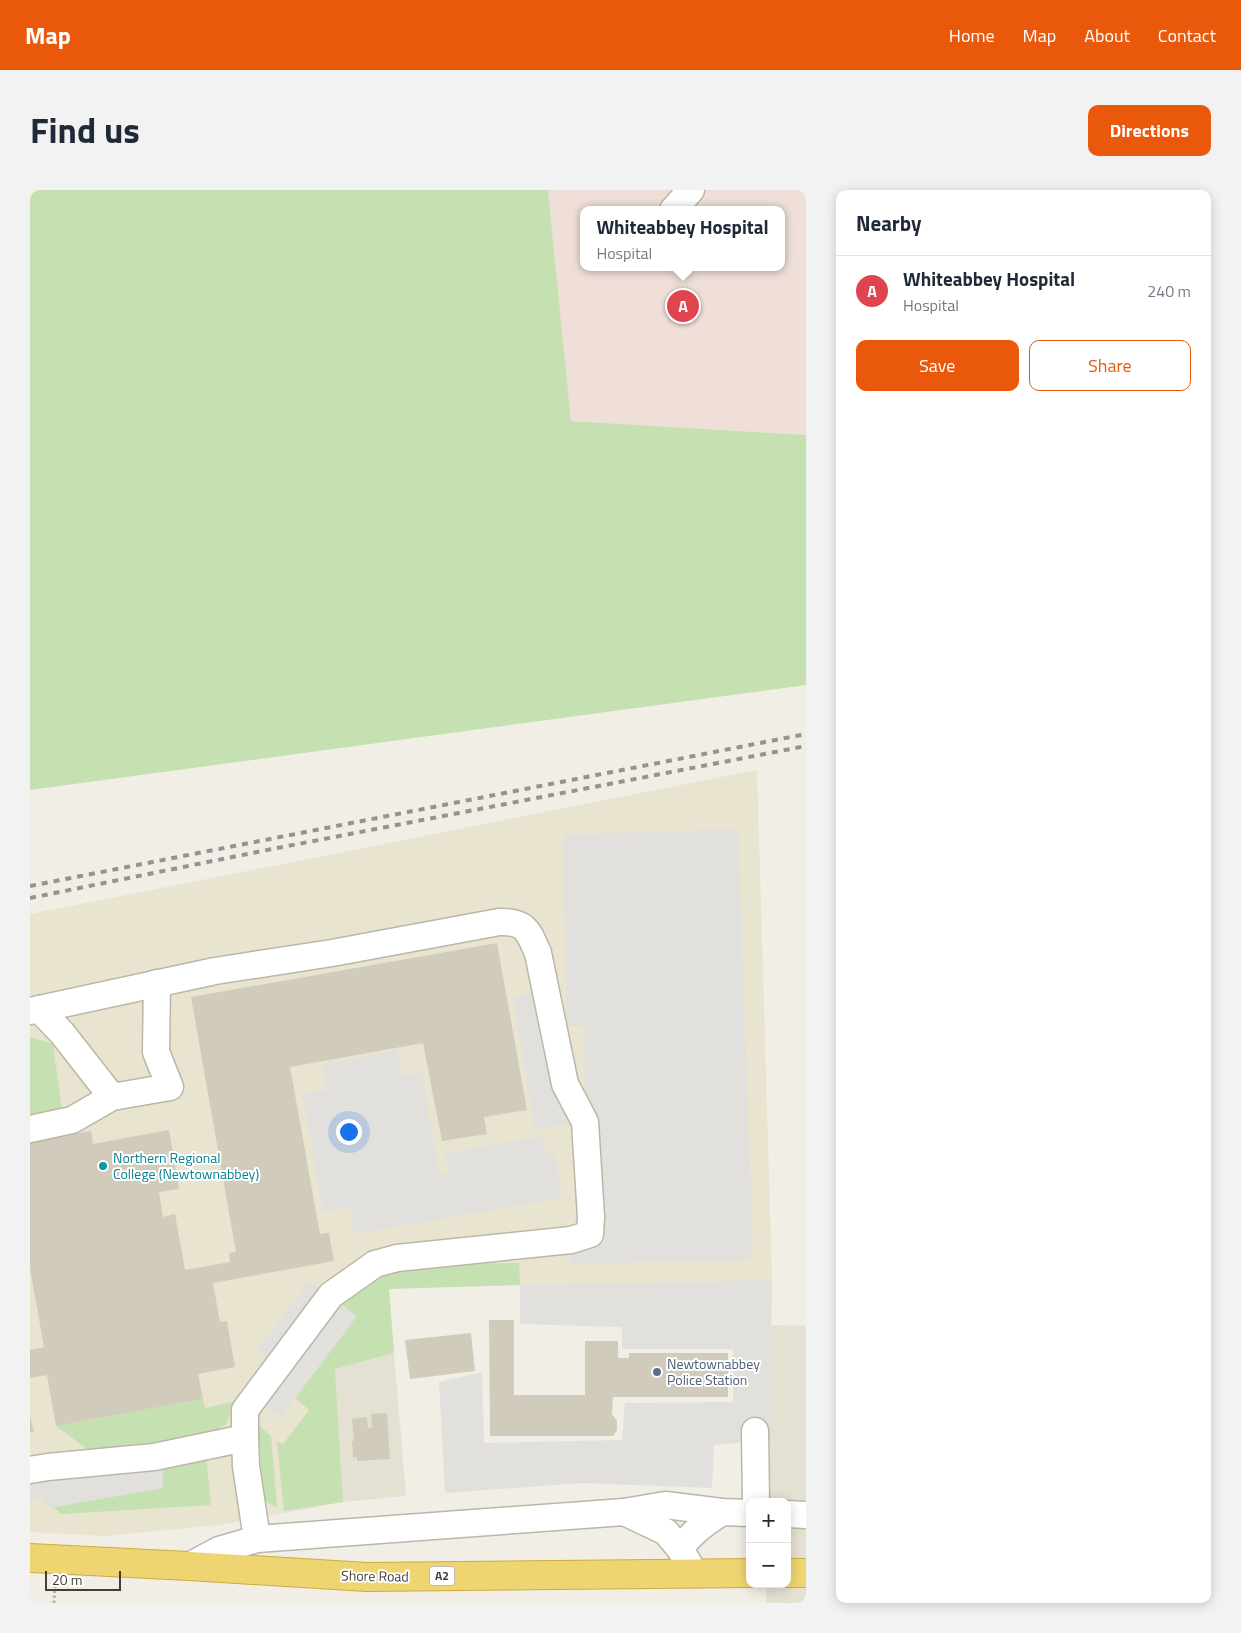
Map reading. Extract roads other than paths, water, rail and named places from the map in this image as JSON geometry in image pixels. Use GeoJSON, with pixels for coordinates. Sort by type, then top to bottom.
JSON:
{"type":"FeatureCollection","features":[{"type":"Feature","properties":{"kind":"highway","name":"Shore Road"},"geometry":{"type":"LineString","coordinates":[[30,1558],[367,1577],[746,1574]]}},
{"type":"Feature","properties":{"kind":"highway"},"geometry":{"type":"LineString","coordinates":[[791,1573],[806,1573]]}},
{"type":"Feature","properties":{"kind":"street"},"geometry":{"type":"LineString","coordinates":[[677,206],[691,190]]}},
{"type":"Feature","properties":{"kind":"street"},"geometry":{"type":"LineString","coordinates":[[35,1010],[215,971],[499,922],[513,922],[530,934],[538,954],[565,1084],[585,1122],[591,1217],[590,1234],[570,1240],[397,1258],[375,1264],[331,1295],[246,1410],[246,1466],[257,1539]]}},
{"type":"Feature","properties":{"kind":"street"},"geometry":{"type":"LineString","coordinates":[[30,1129],[72,1120],[112,1097],[170,1087],[156,1052],[157,984]]}},
{"type":"Feature","properties":{"kind":"street"},"geometry":{"type":"LineString","coordinates":[[35,1010],[62,1033],[112,1097]]}},
{"type":"Feature","properties":{"kind":"street"},"geometry":{"type":"LineString","coordinates":[[754,1431],[756,1498]]}},
{"type":"Feature","properties":{"kind":"street"},"geometry":{"type":"LineString","coordinates":[[30,1470],[154,1457],[245,1438]]}},
{"type":"Feature","properties":{"kind":"street"},"geometry":{"type":"LineString","coordinates":[[189,1566],[219,1550],[257,1539],[624,1512],[665,1505],[746,1513]]}},
{"type":"Feature","properties":{"kind":"street"},"geometry":{"type":"LineString","coordinates":[[624,1512],[666,1532],[680,1549],[695,1574]]}},
{"type":"Feature","properties":{"kind":"street"},"geometry":{"type":"LineString","coordinates":[[680,1549],[688,1537],[700,1526],[722,1512]]}},
{"type":"Feature","properties":{"kind":"street"},"geometry":{"type":"LineString","coordinates":[[791,1514],[806,1515]]}},
{"type":"Feature","properties":{"kind":"railway"},"geometry":{"type":"LineString","coordinates":[[30,886],[806,734]]}},
{"type":"Feature","properties":{"kind":"railway"},"geometry":{"type":"LineString","coordinates":[[30,898],[267,850],[806,746]]}},
{"type":"Feature","properties":{"kind":"place","name":"Whiteabbey Hospital"},"geometry":{"type":"Point","coordinates":[683,306]}},
{"type":"Feature","properties":{"kind":"place","name":"Northern Regional College (Newtownabbey)"},"geometry":{"type":"Point","coordinates":[103,1166]}},
{"type":"Feature","properties":{"kind":"place","name":"Newtownabbey Police Station"},"geometry":{"type":"Point","coordinates":[657,1372]}}]}
